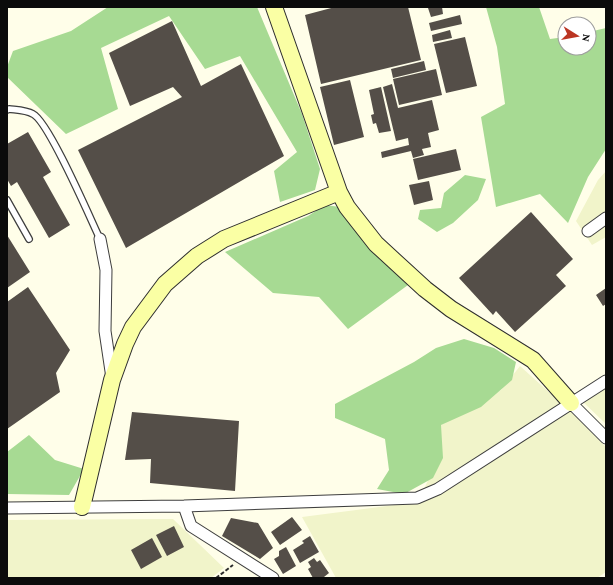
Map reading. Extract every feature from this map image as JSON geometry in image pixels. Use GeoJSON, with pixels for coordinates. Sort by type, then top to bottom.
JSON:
{"type":"FeatureCollection","features":[{"type":"Feature","properties":{"kind":"street"},"geometry":{"type":"LineString","coordinates":[[274,7],[339,192],[347,208],[376,244],[425,289],[451,309],[533,360],[571,403],[606,438]]}},
{"type":"Feature","properties":{"kind":"street"},"geometry":{"type":"LineString","coordinates":[[82,507],[112,380],[125,344],[133,327],[165,284],[197,256],[224,240],[339,192]]}},
{"type":"Feature","properties":{"kind":"street"},"geometry":{"type":"LineString","coordinates":[[588,230],[606,218]]}},
{"type":"Feature","properties":{"kind":"street"},"geometry":{"type":"LineString","coordinates":[[100,239],[106,270],[105,331],[112,380]]}},
{"type":"Feature","properties":{"kind":"street"},"geometry":{"type":"LineString","coordinates":[[7,508],[184,506],[417,498],[438,489],[606,380]]}},
{"type":"Feature","properties":{"kind":"street"},"geometry":{"type":"LineString","coordinates":[[184,506],[190,526],[273,578]]}},
{"type":"Feature","properties":{"kind":"lane"},"geometry":{"type":"LineString","coordinates":[[7,110],[23,111],[35,114],[45,127],[63,160],[100,239]]}},
{"type":"Feature","properties":{"kind":"lane"},"geometry":{"type":"LineString","coordinates":[[7,200],[30,239]]}},
{"type":"Feature","properties":{"kind":"path"},"geometry":{"type":"LineString","coordinates":[[216,578],[241,558]]}},
{"type":"Feature","properties":{"kind":"green space"},"geometry":{"type":"Polygon","coordinates":[[[108,7],[257,7],[302,114],[320,169],[315,190],[280,202],[274,171],[297,152],[240,56],[205,69],[169,16],[101,48],[118,109],[66,134],[7,77],[7,67],[13,51],[71,31],[108,7]]]}},
{"type":"Feature","properties":{"kind":"green space"},"geometry":{"type":"Polygon","coordinates":[[[486,7],[539,7],[550,39],[557,38],[557,56],[597,56],[597,30],[606,28],[606,149],[588,177],[568,223],[540,194],[496,207],[481,117],[505,104],[497,47],[486,7]]]}},
{"type":"Feature","properties":{"kind":"green space"},"geometry":{"type":"Polygon","coordinates":[[[606,171],[606,237],[592,245],[576,221],[598,180],[606,171]]]}},
{"type":"Feature","properties":{"kind":"green space"},"geometry":{"type":"Polygon","coordinates":[[[465,175],[486,179],[478,200],[453,223],[437,232],[418,219],[420,210],[441,208],[444,193],[465,175]]]}},
{"type":"Feature","properties":{"kind":"green space"},"geometry":{"type":"Polygon","coordinates":[[[325,205],[340,207],[408,285],[348,329],[319,297],[273,293],[225,252],[308,216],[325,205]]]}},
{"type":"Feature","properties":{"kind":"green space"},"geometry":{"type":"Polygon","coordinates":[[[464,339],[494,348],[516,362],[512,380],[481,407],[441,425],[443,458],[433,478],[404,494],[377,489],[389,470],[385,439],[335,418],[335,404],[414,362],[436,348],[464,339]]]}},
{"type":"Feature","properties":{"kind":"green space"},"geometry":{"type":"Polygon","coordinates":[[[520,366],[571,412],[606,447],[606,572],[597,578],[336,578],[302,517],[418,502],[437,461],[441,425],[501,390],[520,366]]]}},
{"type":"Feature","properties":{"kind":"green space"},"geometry":{"type":"Polygon","coordinates":[[[606,385],[606,424],[581,400],[606,385]]]}},
{"type":"Feature","properties":{"kind":"green space"},"geometry":{"type":"Polygon","coordinates":[[[29,435],[55,460],[84,469],[69,495],[7,494],[7,452],[29,435]]]}},
{"type":"Feature","properties":{"kind":"green space"},"geometry":{"type":"Polygon","coordinates":[[[173,519],[224,568],[211,578],[7,578],[7,520],[173,519]]]}},
{"type":"Feature","properties":{"kind":"building"},"geometry":{"type":"Polygon","coordinates":[[[335,7],[408,7],[421,60],[321,84],[305,15],[335,7]]]}},
{"type":"Feature","properties":{"kind":"building"},"geometry":{"type":"Polygon","coordinates":[[[442,7],[443,14],[431,17],[428,8],[442,7]]]}},
{"type":"Feature","properties":{"kind":"building"},"geometry":{"type":"Polygon","coordinates":[[[460,15],[462,24],[431,31],[429,23],[460,15]]]}},
{"type":"Feature","properties":{"kind":"building"},"geometry":{"type":"Polygon","coordinates":[[[172,21],[201,86],[241,64],[284,156],[126,248],[78,150],[182,97],[173,87],[130,106],[109,53],[172,21]]]}},
{"type":"Feature","properties":{"kind":"building"},"geometry":{"type":"Polygon","coordinates":[[[450,30],[452,38],[433,42],[432,35],[450,30]]]}},
{"type":"Feature","properties":{"kind":"building"},"geometry":{"type":"Polygon","coordinates":[[[465,37],[477,86],[446,93],[434,44],[465,37]]]}},
{"type":"Feature","properties":{"kind":"building"},"geometry":{"type":"Polygon","coordinates":[[[424,61],[426,70],[393,78],[391,69],[424,61]]]}},
{"type":"Feature","properties":{"kind":"building"},"geometry":{"type":"Polygon","coordinates":[[[436,69],[442,95],[399,105],[393,79],[436,69]]]}},
{"type":"Feature","properties":{"kind":"building"},"geometry":{"type":"Polygon","coordinates":[[[350,80],[364,137],[334,145],[320,87],[350,80]]]}},
{"type":"Feature","properties":{"kind":"building"},"geometry":{"type":"Polygon","coordinates":[[[392,84],[398,108],[432,100],[439,130],[428,133],[431,147],[422,149],[424,155],[413,158],[411,151],[382,158],[381,152],[409,145],[408,138],[396,141],[383,87],[392,84]]]}},
{"type":"Feature","properties":{"kind":"building"},"geometry":{"type":"Polygon","coordinates":[[[381,87],[391,131],[379,133],[376,123],[373,124],[371,115],[374,114],[369,90],[381,87]]]}},
{"type":"Feature","properties":{"kind":"building"},"geometry":{"type":"Polygon","coordinates":[[[28,132],[51,172],[43,177],[70,225],[49,238],[17,182],[11,186],[7,179],[7,144],[28,132]]]}},
{"type":"Feature","properties":{"kind":"building"},"geometry":{"type":"Polygon","coordinates":[[[456,149],[461,170],[418,180],[413,159],[456,149]]]}},
{"type":"Feature","properties":{"kind":"building"},"geometry":{"type":"Polygon","coordinates":[[[429,181],[433,200],[414,205],[409,185],[429,181]]]}},
{"type":"Feature","properties":{"kind":"building"},"geometry":{"type":"Polygon","coordinates":[[[531,212],[573,259],[556,275],[566,286],[515,332],[496,311],[493,315],[459,278],[531,212]]]}},
{"type":"Feature","properties":{"kind":"building"},"geometry":{"type":"Polygon","coordinates":[[[7,235],[30,272],[7,288],[7,235]]]}},
{"type":"Feature","properties":{"kind":"building"},"geometry":{"type":"Polygon","coordinates":[[[28,287],[70,350],[56,373],[60,392],[7,429],[7,302],[28,287]]]}},
{"type":"Feature","properties":{"kind":"building"},"geometry":{"type":"Polygon","coordinates":[[[606,288],[606,304],[603,306],[596,295],[606,288]]]}},
{"type":"Feature","properties":{"kind":"building"},"geometry":{"type":"Polygon","coordinates":[[[132,412],[239,421],[235,491],[150,483],[151,459],[125,460],[132,412]]]}},
{"type":"Feature","properties":{"kind":"building"},"geometry":{"type":"Polygon","coordinates":[[[292,517],[302,530],[280,545],[271,532],[292,517]]]}},
{"type":"Feature","properties":{"kind":"building"},"geometry":{"type":"Polygon","coordinates":[[[231,518],[258,523],[273,548],[260,559],[222,536],[231,518]]]}},
{"type":"Feature","properties":{"kind":"building"},"geometry":{"type":"Polygon","coordinates":[[[174,526],[184,547],[167,556],[156,535],[174,526]]]}},
{"type":"Feature","properties":{"kind":"building"},"geometry":{"type":"Polygon","coordinates":[[[310,536],[319,552],[300,563],[293,550],[304,543],[302,541],[310,536]]]}},
{"type":"Feature","properties":{"kind":"building"},"geometry":{"type":"Polygon","coordinates":[[[152,538],[162,557],[141,569],[131,550],[152,538]]]}},
{"type":"Feature","properties":{"kind":"building"},"geometry":{"type":"Polygon","coordinates":[[[286,547],[296,566],[283,574],[274,559],[279,556],[279,551],[286,547]]]}},
{"type":"Feature","properties":{"kind":"building"},"geometry":{"type":"Polygon","coordinates":[[[314,558],[317,562],[320,560],[329,573],[324,578],[313,578],[308,569],[311,567],[308,562],[314,558]]]}}]}
